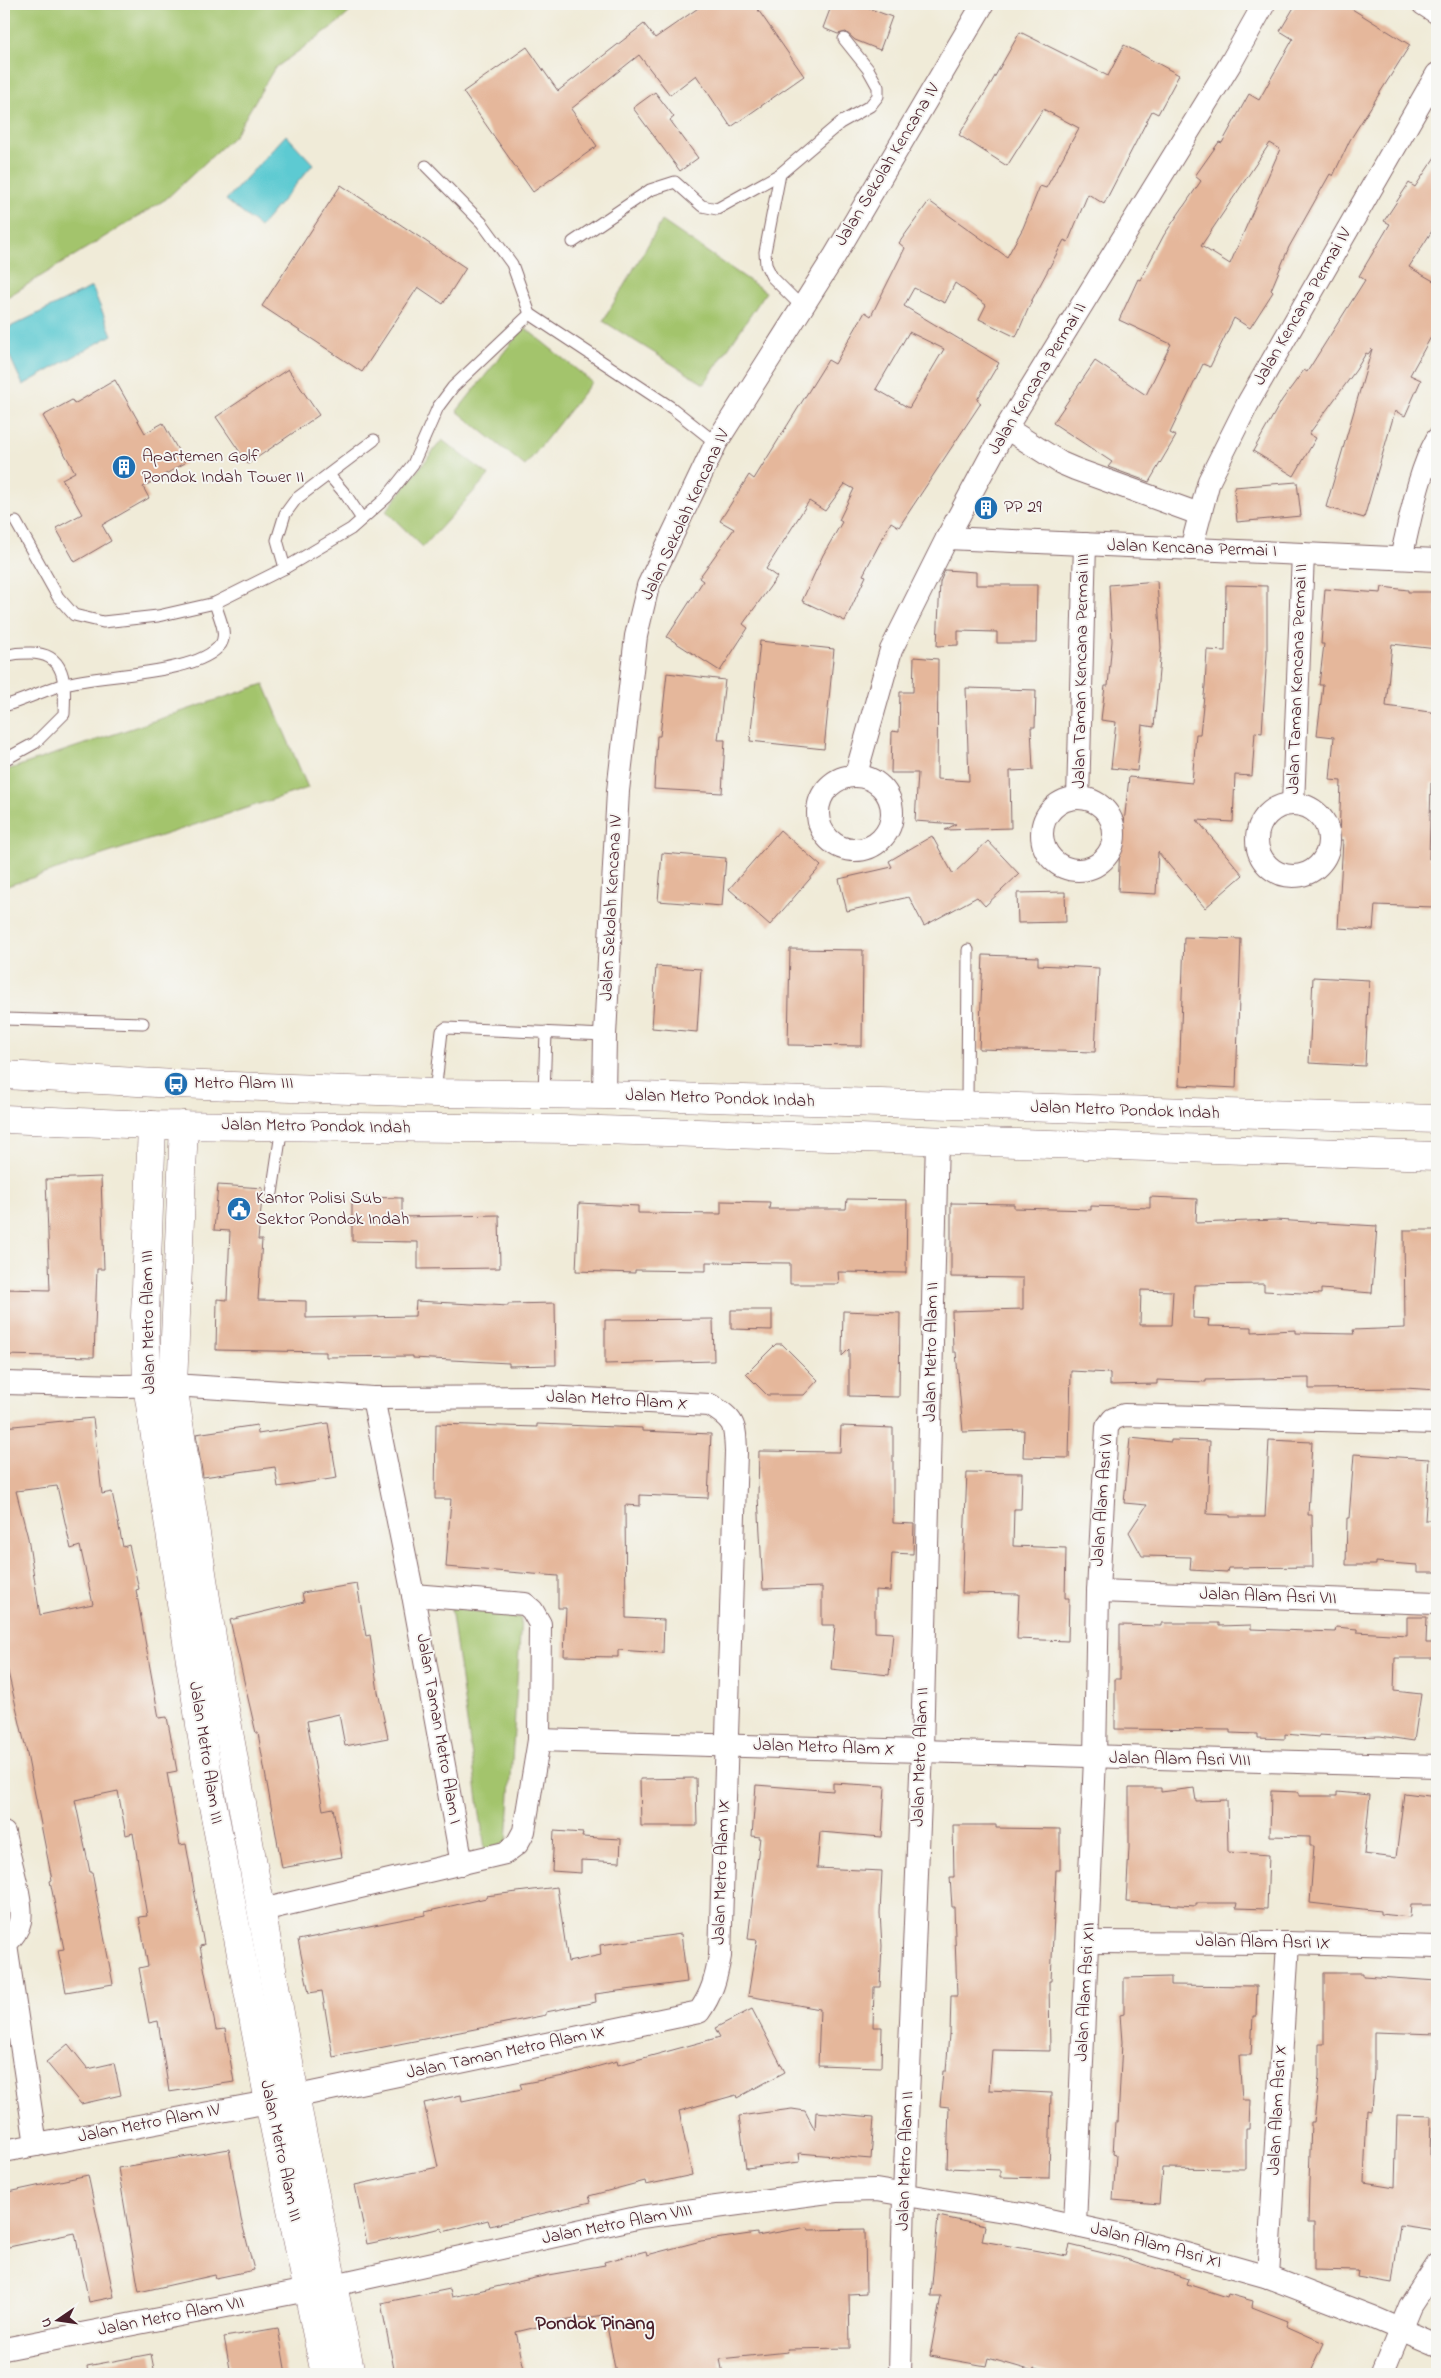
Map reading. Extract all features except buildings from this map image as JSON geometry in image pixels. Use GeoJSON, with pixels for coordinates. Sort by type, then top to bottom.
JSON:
{"type":"FeatureCollection","features":[{"type":"Feature","properties":{"kind":"main road","name":"Jalan Metro Pondok Indah"},"geometry":{"type":"LineString","coordinates":[[4,1074],[176,1084],[435,1093],[604,1095],[1437,1119]]}},
{"type":"Feature","properties":{"kind":"main road","name":"Jalan Metro Pondok Indah"},"geometry":{"type":"LineString","coordinates":[[4,1119],[152,1125],[569,1130],[937,1139],[1437,1156]]}},
{"type":"Feature","properties":{"kind":"main road","name":"Jalan Metro Alam III"},"geometry":{"type":"LineString","coordinates":[[152,1125],[145,1316],[146,1386],[211,1795],[282,2099],[321,2288],[351,2374]]}},
{"type":"Feature","properties":{"kind":"main road","name":"Jalan Metro Alam III"},"geometry":{"type":"LineString","coordinates":[[184,1125],[174,1385],[213,1644],[262,1910],[282,2099]]}},
{"type":"Feature","properties":{"kind":"main road","name":"Jalan Metro Alam III"},"geometry":{"type":"LineString","coordinates":[[321,2288],[325,2374]]}},
{"type":"Feature","properties":{"kind":"street","name":"Jalan Sekolah Kencana IV"},"geometry":{"type":"LineString","coordinates":[[604,1095],[605,1035],[618,791],[636,636],[648,586],[716,443],[802,307],[983,4]]}},
{"type":"Feature","properties":{"kind":"street","name":"Jalan Kencana Permai II"},"geometry":{"type":"LineString","coordinates":[[856,774],[891,650],[946,538],[1006,428],[1227,69],[1264,4]]}},
{"type":"Feature","properties":{"kind":"street"},"geometry":{"type":"LineString","coordinates":[[1423,4],[1437,13]]}},
{"type":"Feature","properties":{"kind":"street","name":"Jalan Kencana Permai IV"},"geometry":{"type":"LineString","coordinates":[[1191,549],[1209,481],[1248,403],[1437,74]]}},
{"type":"Feature","properties":{"kind":"street"},"geometry":{"type":"LineString","coordinates":[[1006,428],[1061,463],[1199,514]]}},
{"type":"Feature","properties":{"kind":"street"},"geometry":{"type":"LineString","coordinates":[[1401,558],[1416,494],[1430,453],[1437,439]]}},
{"type":"Feature","properties":{"kind":"street","name":"Jalan Kencana Permai I"},"geometry":{"type":"LineString","coordinates":[[946,538],[1437,560]]}},
{"type":"Feature","properties":{"kind":"street","name":"Jalan Taman Kencana Permai III"},"geometry":{"type":"LineString","coordinates":[[1078,798],[1085,544]]}},
{"type":"Feature","properties":{"kind":"street","name":"Jalan Taman Kencana Permai II"},"geometry":{"type":"LineString","coordinates":[[1293,804],[1303,554]]}},
{"type":"Feature","properties":{"kind":"street","name":"Jalan Metro Alam II"},"geometry":{"type":"LineString","coordinates":[[900,2374],[904,2195],[922,1750],[937,1139]]}},
{"type":"Feature","properties":{"kind":"street"},"geometry":{"type":"LineString","coordinates":[[4,1383],[174,1385]]}},
{"type":"Feature","properties":{"kind":"street","name":"Jalan Metro Alam X"},"geometry":{"type":"LineString","coordinates":[[174,1385],[373,1398],[543,1397],[710,1405],[728,1416],[735,1430],[736,1452],[726,1745]]}},
{"type":"Feature","properties":{"kind":"street","name":"Jalan Taman Metro Alam I"},"geometry":{"type":"LineString","coordinates":[[373,1398],[413,1595],[462,1864]]}},
{"type":"Feature","properties":{"kind":"street","name":"Jalan Alam Asri VI"},"geometry":{"type":"LineString","coordinates":[[1095,1758],[1098,1591],[1107,1427],[1113,1419],[1124,1415],[1437,1423]]}},
{"type":"Feature","properties":{"kind":"street","name":"Jalan Alam Asri VII"},"geometry":{"type":"LineString","coordinates":[[1098,1591],[1437,1603]]}},
{"type":"Feature","properties":{"kind":"street"},"geometry":{"type":"LineString","coordinates":[[262,1910],[505,1853],[517,1844],[524,1831],[539,1740],[540,1624],[532,1610],[525,1604],[413,1595]]}},
{"type":"Feature","properties":{"kind":"street","name":"Jalan Metro Alam X"},"geometry":{"type":"LineString","coordinates":[[539,1740],[922,1750]]}},
{"type":"Feature","properties":{"kind":"street","name":"Jalan Metro Alam IX"},"geometry":{"type":"LineString","coordinates":[[710,1997],[720,1956],[726,1745]]}},
{"type":"Feature","properties":{"kind":"street","name":"Jalan Alam Asri VIII"},"geometry":{"type":"LineString","coordinates":[[922,1750],[1095,1758],[1437,1766]]}},
{"type":"Feature","properties":{"kind":"street","name":"Jalan Alam Asri XII"},"geometry":{"type":"LineString","coordinates":[[1075,2225],[1095,1758]]}},
{"type":"Feature","properties":{"kind":"street"},"geometry":{"type":"LineString","coordinates":[[4,1833],[20,1908],[20,1921],[16,1933],[5,1944],[36,2145]]}},
{"type":"Feature","properties":{"kind":"street","name":"Jalan Alam Asri IX"},"geometry":{"type":"LineString","coordinates":[[1088,1942],[1288,1943],[1437,1948]]}},
{"type":"Feature","properties":{"kind":"street","name":"Jalan Alam Asri X"},"geometry":{"type":"LineString","coordinates":[[1268,2276],[1288,1943]]}},
{"type":"Feature","properties":{"kind":"street","name":"Jalan Taman Metro Alam IX"},"geometry":{"type":"LineString","coordinates":[[282,2099],[682,2017],[698,2012],[710,1997]]}},
{"type":"Feature","properties":{"kind":"street","name":"Jalan Metro Alam IV"},"geometry":{"type":"LineString","coordinates":[[4,2151],[282,2099]]}},
{"type":"Feature","properties":{"kind":"street","name":"Jalan Metro Alam VIII"},"geometry":{"type":"LineString","coordinates":[[321,2288],[641,2217],[836,2191],[876,2190],[904,2195]]}},
{"type":"Feature","properties":{"kind":"street","name":"Jalan Alam Asri XI"},"geometry":{"type":"LineString","coordinates":[[904,2195],[1075,2225],[1268,2276],[1400,2328],[1437,2345]]}},
{"type":"Feature","properties":{"kind":"street"},"geometry":{"type":"LineString","coordinates":[[1382,2374],[1410,2306],[1437,2265]]}},
{"type":"Feature","properties":{"kind":"street","name":"Jalan Metro Alam VII"},"geometry":{"type":"LineString","coordinates":[[4,2349],[321,2288]]}},
{"type":"Feature","properties":{"kind":"lane"},"geometry":{"type":"LineString","coordinates":[[573,242],[650,190],[675,182],[702,206],[717,209],[780,174],[840,123],[870,106],[878,96],[878,88],[868,69],[844,40]]}},
{"type":"Feature","properties":{"kind":"lane"},"geometry":{"type":"LineString","coordinates":[[426,166],[482,223],[512,264],[530,314],[672,408],[716,443]]}},
{"type":"Feature","properties":{"kind":"lane"},"geometry":{"type":"LineString","coordinates":[[780,174],[765,252],[766,265],[772,277],[802,307]]}},
{"type":"Feature","properties":{"kind":"lane"},"geometry":{"type":"LineString","coordinates":[[16,522],[58,597],[74,615],[103,622],[158,616],[215,604],[284,568],[351,529],[386,498],[413,464],[438,408],[453,387],[530,314]]}},
{"type":"Feature","properties":{"kind":"lane"},"geometry":{"type":"LineString","coordinates":[[284,568],[277,540],[285,514],[296,499],[374,440]]}},
{"type":"Feature","properties":{"kind":"lane"},"geometry":{"type":"LineString","coordinates":[[329,475],[346,495],[362,519]]}},
{"type":"Feature","properties":{"kind":"lane"},"geometry":{"type":"LineString","coordinates":[[4,706],[66,684],[132,675],[205,658],[220,644],[223,638],[215,604]]}},
{"type":"Feature","properties":{"kind":"lane"},"geometry":{"type":"LineString","coordinates":[[4,657],[13,653],[41,653],[58,663],[66,684],[64,714],[35,743],[4,760]]}},
{"type":"Feature","properties":{"kind":"lane"},"geometry":{"type":"LineString","coordinates":[[967,1106],[968,950]]}},
{"type":"Feature","properties":{"kind":"lane"},"geometry":{"type":"LineString","coordinates":[[4,1019],[143,1023]]}},
{"type":"Feature","properties":{"kind":"lane"},"geometry":{"type":"LineString","coordinates":[[435,1093],[442,1031],[446,1028],[605,1035]]}},
{"type":"Feature","properties":{"kind":"lane"},"geometry":{"type":"LineString","coordinates":[[544,1095],[546,1032]]}},
{"type":"Feature","properties":{"kind":"lane"},"geometry":{"type":"LineString","coordinates":[[272,1193],[282,1126]]}},
{"type":"Feature","properties":{"kind":"green space"},"geometry":{"type":"Polygon","coordinates":[[[4,4],[359,4],[340,21],[274,69],[235,135],[166,199],[4,299],[4,4]]]}},
{"type":"Feature","properties":{"kind":"green space"},"geometry":{"type":"Polygon","coordinates":[[[662,221],[766,292],[704,384],[603,321],[662,221]]]}},
{"type":"Feature","properties":{"kind":"green space"},"geometry":{"type":"Polygon","coordinates":[[[524,327],[592,382],[525,466],[457,411],[524,327]]]}},
{"type":"Feature","properties":{"kind":"green space"},"geometry":{"type":"Polygon","coordinates":[[[442,440],[489,475],[423,547],[386,511],[442,440]]]}},
{"type":"Feature","properties":{"kind":"green space"},"geometry":{"type":"Polygon","coordinates":[[[264,684],[308,788],[4,887],[4,771],[264,684]]]}},
{"type":"Feature","properties":{"kind":"green space"},"geometry":{"type":"Polygon","coordinates":[[[451,1608],[521,1618],[507,1842],[485,1850],[451,1608]]]}},
{"type":"Feature","properties":{"kind":"water"},"geometry":{"type":"Polygon","coordinates":[[[286,135],[313,164],[260,227],[226,200],[286,135]]]}},
{"type":"Feature","properties":{"kind":"water"},"geometry":{"type":"Polygon","coordinates":[[[92,287],[112,335],[23,385],[4,344],[4,330],[92,287]]]}},
{"type":"Feature","properties":{"kind":"place","name":"Apartemen Golf Pondok Indah Tower II"},"geometry":{"type":"Point","coordinates":[124,467]}},
{"type":"Feature","properties":{"kind":"place","name":"PP 29"},"geometry":{"type":"Point","coordinates":[986,508]}},
{"type":"Feature","properties":{"kind":"place","name":"Metro Alam III"},"geometry":{"type":"Point","coordinates":[176,1084]}},
{"type":"Feature","properties":{"kind":"place","name":"Kantor Polisi Sub Sektor Pondok Indah"},"geometry":{"type":"Point","coordinates":[239,1209]}},
{"type":"Feature","properties":{"kind":"district","name":"Pondok Pinang"},"geometry":{"type":"Point","coordinates":[595,2324]}}]}
